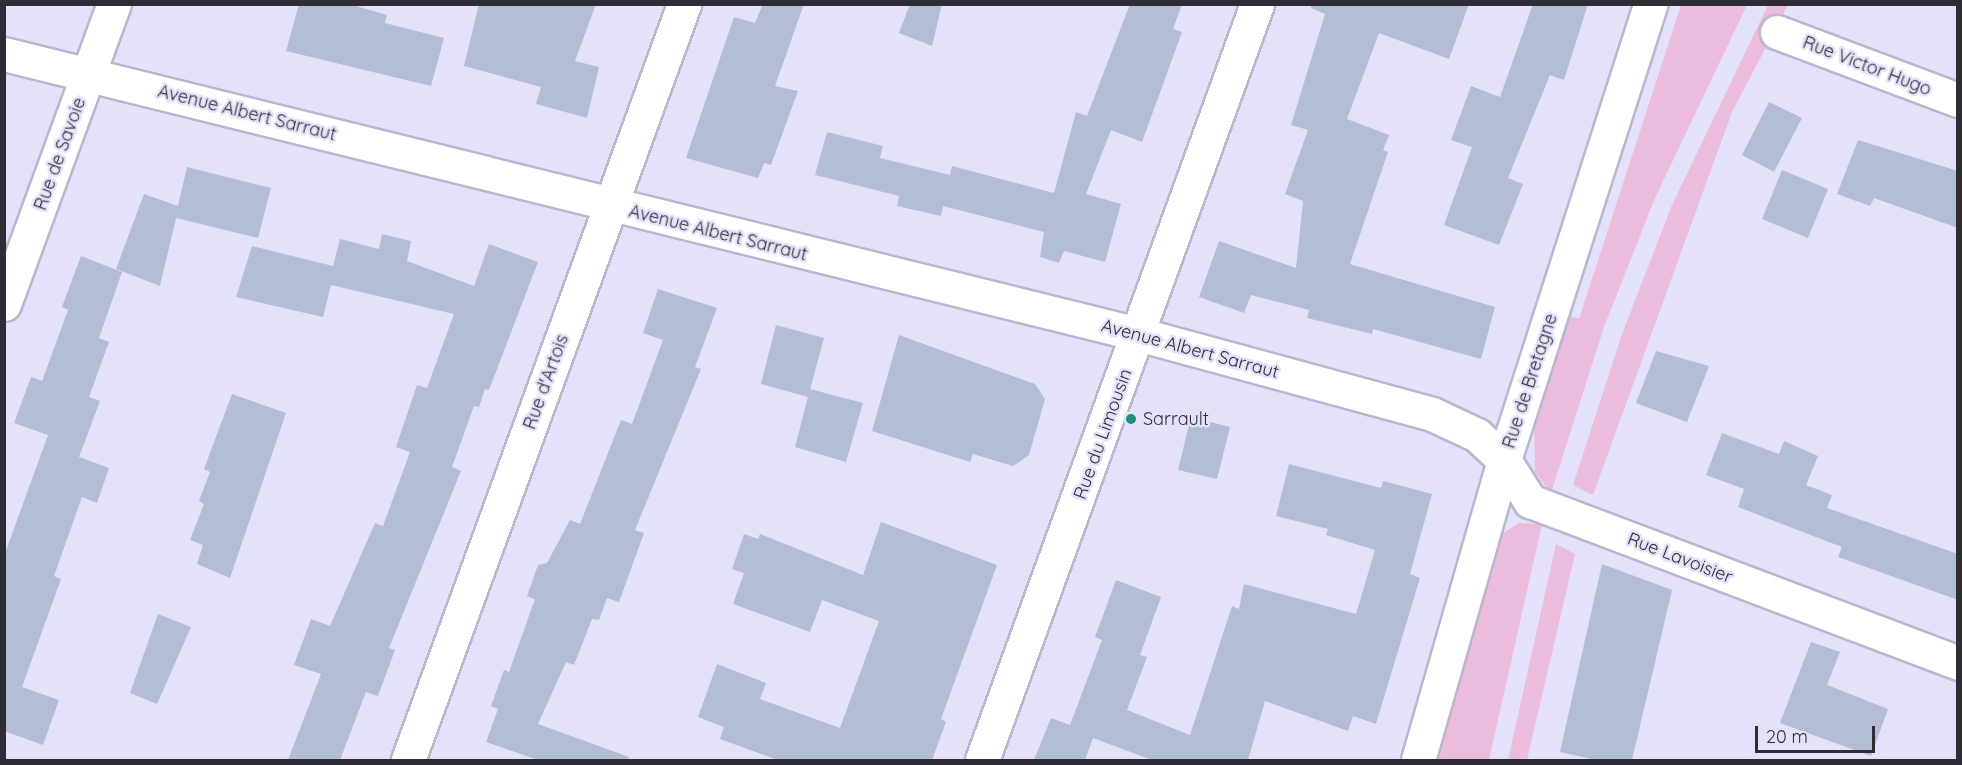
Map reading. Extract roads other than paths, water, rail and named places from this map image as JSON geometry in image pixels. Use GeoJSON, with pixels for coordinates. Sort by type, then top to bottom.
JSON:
{"type":"FeatureCollection","features":[{"type":"Feature","properties":{"kind":"street","name":"Rue de Savoie"},"geometry":{"type":"LineString","coordinates":[[4,304],[114,4]]}},
{"type":"Feature","properties":{"kind":"street","name":"Rue d'Artois"},"geometry":{"type":"LineString","coordinates":[[408,760],[684,4]]}},
{"type":"Feature","properties":{"kind":"street","name":"Rue du Limousin"},"geometry":{"type":"LineString","coordinates":[[982,760],[1257,4]]}},
{"type":"Feature","properties":{"kind":"street","name":"Rue de Bretagne"},"geometry":{"type":"LineString","coordinates":[[1418,760],[1504,460],[1650,4]]}},
{"type":"Feature","properties":{"kind":"street","name":"Rue Victor Hugo"},"geometry":{"type":"LineString","coordinates":[[1777,32],[1958,100]]}},
{"type":"Feature","properties":{"kind":"street","name":"Avenue Albert Sarraut"},"geometry":{"type":"LineString","coordinates":[[4,54],[610,206],[1138,334],[1432,414]]}},
{"type":"Feature","properties":{"kind":"street","name":"Rue Lavoisier"},"geometry":{"type":"LineString","coordinates":[[1432,414],[1477,435],[1504,460],[1530,501],[1958,663]]}},
{"type":"Feature","properties":{"kind":"place","name":"Sarrault"},"geometry":{"type":"Point","coordinates":[1131,419]}}]}
